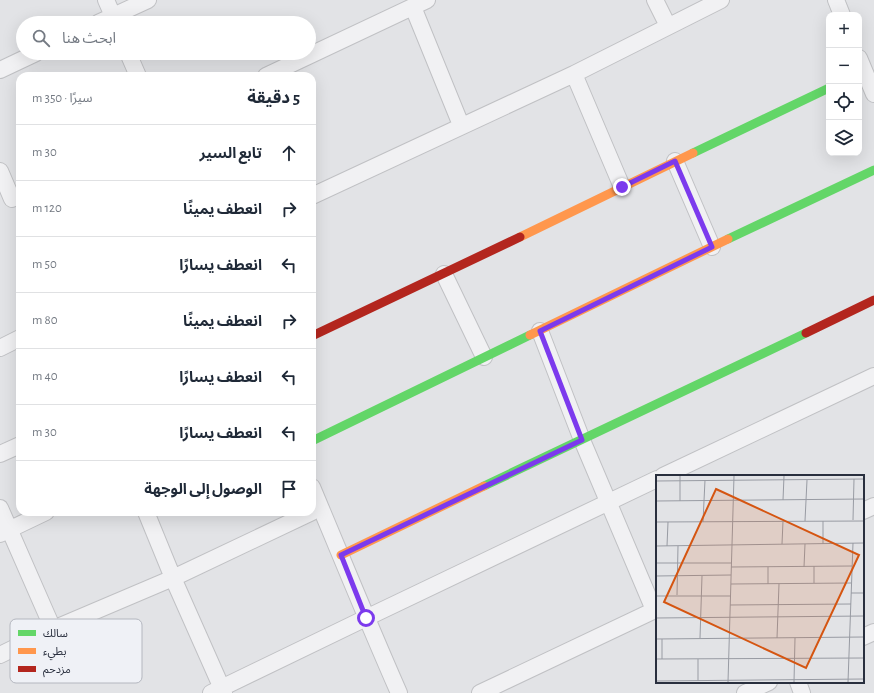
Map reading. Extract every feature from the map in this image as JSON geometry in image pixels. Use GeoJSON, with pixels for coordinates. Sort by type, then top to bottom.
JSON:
{"type":"FeatureCollection","features":[{"type":"Feature","properties":{"kind":"street"},"geometry":{"type":"LineString","coordinates":[[106,0],[108,16]]}},
{"type":"Feature","properties":{"kind":"street"},"geometry":{"type":"LineString","coordinates":[[118,16],[148,0]]}},
{"type":"Feature","properties":{"kind":"street"},"geometry":{"type":"LineString","coordinates":[[316,52],[427,0]]}},
{"type":"Feature","properties":{"kind":"street"},"geometry":{"type":"LineString","coordinates":[[655,0],[668,26]]}},
{"type":"Feature","properties":{"kind":"street"},"geometry":{"type":"LineString","coordinates":[[316,194],[461,125],[574,74],[721,0]]}},
{"type":"Feature","properties":{"kind":"street"},"geometry":{"type":"LineString","coordinates":[[836,0],[841,12]]}},
{"type":"Feature","properties":{"kind":"street"},"geometry":{"type":"LineString","coordinates":[[412,7],[461,125]]}},
{"type":"Feature","properties":{"kind":"street"},"geometry":{"type":"LineString","coordinates":[[0,70],[21,60]]}},
{"type":"Feature","properties":{"kind":"street"},"geometry":{"type":"LineString","coordinates":[[131,60],[136,72]]}},
{"type":"Feature","properties":{"kind":"street"},"geometry":{"type":"LineString","coordinates":[[274,72],[300,60]]}},
{"type":"Feature","properties":{"kind":"street"},"geometry":{"type":"LineString","coordinates":[[862,69],[874,94]]}},
{"type":"Feature","properties":{"kind":"street"},"geometry":{"type":"LineString","coordinates":[[574,74],[622,187]]}},
{"type":"Feature","properties":{"kind":"street"},"geometry":{"type":"LineString","coordinates":[[316,334],[826,89]]}},
{"type":"Feature","properties":{"kind":"street"},"geometry":{"type":"LineString","coordinates":[[675,161],[712,247]]}},
{"type":"Feature","properties":{"kind":"street"},"geometry":{"type":"LineString","coordinates":[[316,439],[874,170]]}},
{"type":"Feature","properties":{"kind":"street"},"geometry":{"type":"LineString","coordinates":[[0,171],[11,199]]}},
{"type":"Feature","properties":{"kind":"street"},"geometry":{"type":"LineString","coordinates":[[444,274],[484,357]]}},
{"type":"Feature","properties":{"kind":"street"},"geometry":{"type":"LineString","coordinates":[[341,555],[874,300]]}},
{"type":"Feature","properties":{"kind":"street"},"geometry":{"type":"LineString","coordinates":[[480,693],[655,609],[582,440],[540,331]]}},
{"type":"Feature","properties":{"kind":"street"},"geometry":{"type":"LineString","coordinates":[[0,348],[16,340]]}},
{"type":"Feature","properties":{"kind":"street"},"geometry":{"type":"LineString","coordinates":[[665,475],[874,376]]}},
{"type":"Feature","properties":{"kind":"street"},"geometry":{"type":"LineString","coordinates":[[0,454],[16,447]]}},
{"type":"Feature","properties":{"kind":"street"},"geometry":{"type":"LineString","coordinates":[[148,516],[219,691],[366,618],[656,479]]}},
{"type":"Feature","properties":{"kind":"street"},"geometry":{"type":"LineString","coordinates":[[864,511],[874,506]]}},
{"type":"Feature","properties":{"kind":"street"},"geometry":{"type":"LineString","coordinates":[[0,508],[5,532],[48,619]]}},
{"type":"Feature","properties":{"kind":"street"},"geometry":{"type":"LineString","coordinates":[[316,513],[341,555],[366,618],[399,693]]}},
{"type":"Feature","properties":{"kind":"street"},"geometry":{"type":"LineString","coordinates":[[5,532],[38,516]]}},
{"type":"Feature","properties":{"kind":"street"},"geometry":{"type":"LineString","coordinates":[[75,619],[173,578],[304,516]]}},
{"type":"Feature","properties":{"kind":"street"},"geometry":{"type":"LineString","coordinates":[[864,637],[874,632]]}},
{"type":"Feature","properties":{"kind":"street"},"geometry":{"type":"LineString","coordinates":[[0,655],[10,650]]}},
{"type":"Feature","properties":{"kind":"street"},"geometry":{"type":"LineString","coordinates":[[746,693],[767,683]]}},
{"type":"Feature","properties":{"kind":"street"},"geometry":{"type":"LineString","coordinates":[[798,683],[802,693]]}},
{"type":"Feature","properties":{"kind":"traffic: fast"},"geometry":{"type":"LineString","coordinates":[[693,153],[826,89]]}},
{"type":"Feature","properties":{"kind":"traffic: fast"},"geometry":{"type":"LineString","coordinates":[[728,239],[874,170]]}},
{"type":"Feature","properties":{"kind":"traffic: fast"},"geometry":{"type":"LineString","coordinates":[[484,486],[806,333]]}},
{"type":"Feature","properties":{"kind":"traffic: fast"},"geometry":{"type":"LineString","coordinates":[[316,439],[530,335]]}},
{"type":"Feature","properties":{"kind":"traffic: slow"},"geometry":{"type":"LineString","coordinates":[[520,237],[693,153]]}},
{"type":"Feature","properties":{"kind":"traffic: slow"},"geometry":{"type":"LineString","coordinates":[[530,335],[728,239]]}},
{"type":"Feature","properties":{"kind":"traffic: slow"},"geometry":{"type":"LineString","coordinates":[[341,555],[484,486]]}},
{"type":"Feature","properties":{"kind":"traffic: jam"},"geometry":{"type":"LineString","coordinates":[[316,334],[520,237]]}},
{"type":"Feature","properties":{"kind":"traffic: jam"},"geometry":{"type":"LineString","coordinates":[[806,333],[874,300]]}},
{"type":"Feature","properties":{"kind":"route"},"geometry":{"type":"LineString","coordinates":[[366,618],[341,555],[582,440],[540,331],[712,247],[675,161],[622,187]]}}]}
